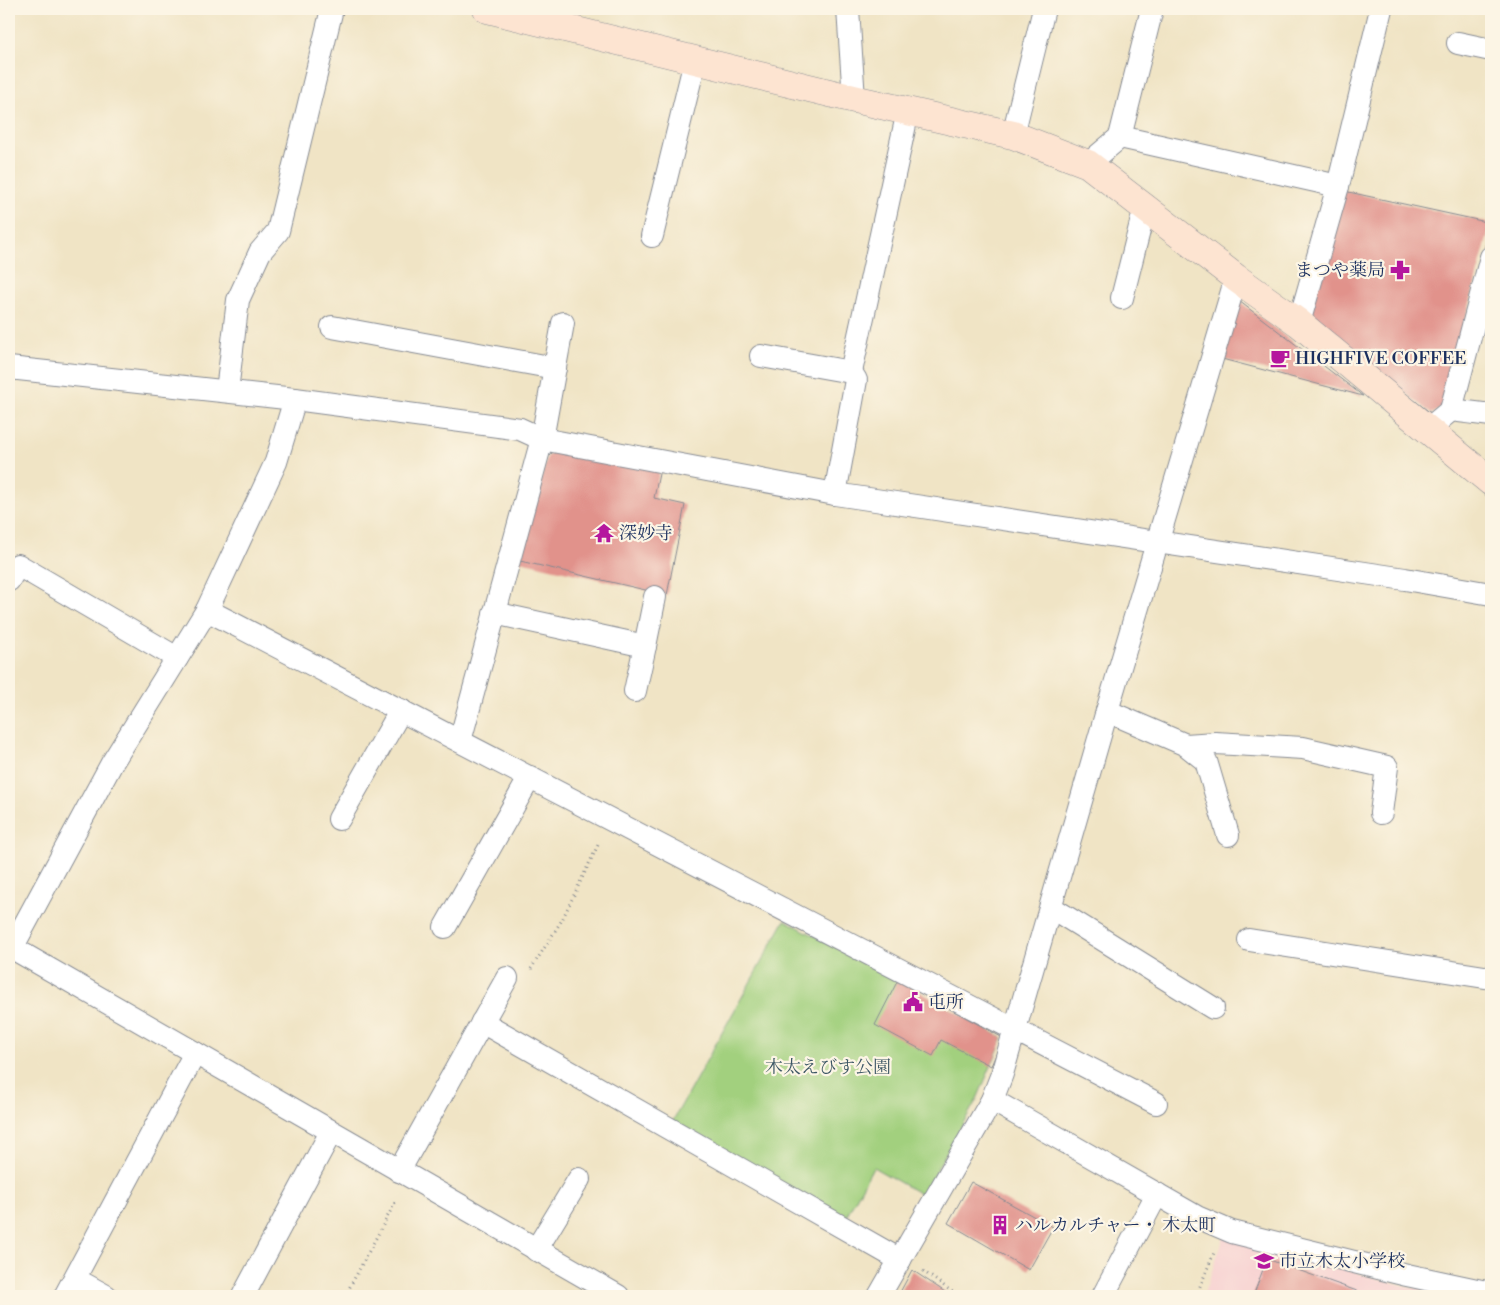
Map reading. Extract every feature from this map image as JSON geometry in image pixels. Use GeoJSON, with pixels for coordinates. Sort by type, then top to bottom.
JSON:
{"type":"FeatureCollection","features":[{"type":"Feature","properties":{"kind":"street"},"geometry":{"type":"LineString","coordinates":[[227,391],[238,300],[260,252],[278,231],[332,9]]}},
{"type":"Feature","properties":{"kind":"street"},"geometry":{"type":"LineString","coordinates":[[487,9],[695,61],[1013,135],[1088,164],[1236,278],[1299,323],[1491,482]]}},
{"type":"Feature","properties":{"kind":"street"},"geometry":{"type":"LineString","coordinates":[[848,9],[854,99]]}},
{"type":"Feature","properties":{"kind":"street"},"geometry":{"type":"LineString","coordinates":[[1013,135],[1044,9]]}},
{"type":"Feature","properties":{"kind":"street"},"geometry":{"type":"LineString","coordinates":[[1088,164],[1120,137],[1152,9]]}},
{"type":"Feature","properties":{"kind":"street"},"geometry":{"type":"LineString","coordinates":[[1299,323],[1338,186],[1381,9]]}},
{"type":"Feature","properties":{"kind":"street"},"geometry":{"type":"LineString","coordinates":[[1458,43],[1491,50]]}},
{"type":"Feature","properties":{"kind":"street"},"geometry":{"type":"LineString","coordinates":[[652,236],[695,61]]}},
{"type":"Feature","properties":{"kind":"street"},"geometry":{"type":"LineString","coordinates":[[835,494],[856,380],[851,372],[908,111]]}},
{"type":"Feature","properties":{"kind":"street"},"geometry":{"type":"LineString","coordinates":[[1120,137],[1338,186]]}},
{"type":"Feature","properties":{"kind":"street"},"geometry":{"type":"LineString","coordinates":[[1122,298],[1145,208]]}},
{"type":"Feature","properties":{"kind":"street"},"geometry":{"type":"LineString","coordinates":[[1427,430],[1451,410],[1491,257]]}},
{"type":"Feature","properties":{"kind":"street"},"geometry":{"type":"LineString","coordinates":[[879,1296],[992,1100],[1016,1032],[1107,711],[1236,278]]}},
{"type":"Feature","properties":{"kind":"street"},"geometry":{"type":"LineString","coordinates":[[460,741],[542,439],[563,323]]}},
{"type":"Feature","properties":{"kind":"street"},"geometry":{"type":"LineString","coordinates":[[332,327],[555,368]]}},
{"type":"Feature","properties":{"kind":"street"},"geometry":{"type":"LineString","coordinates":[[761,356],[851,372]]}},
{"type":"Feature","properties":{"kind":"street"},"geometry":{"type":"LineString","coordinates":[[9,368],[295,399],[520,429],[542,439],[835,494],[1406,578],[1491,594]]}},
{"type":"Feature","properties":{"kind":"street"},"geometry":{"type":"LineString","coordinates":[[295,399],[276,462],[207,610],[112,763],[10,947],[618,1296]]}},
{"type":"Feature","properties":{"kind":"street"},"geometry":{"type":"LineString","coordinates":[[1451,410],[1491,415]]}},
{"type":"Feature","properties":{"kind":"street"},"geometry":{"type":"LineString","coordinates":[[12,568],[178,658]]}},
{"type":"Feature","properties":{"kind":"street"},"geometry":{"type":"LineString","coordinates":[[635,690],[655,597]]}},
{"type":"Feature","properties":{"kind":"street"},"geometry":{"type":"LineString","coordinates":[[207,610],[610,818],[1016,1032],[1156,1103]]}},
{"type":"Feature","properties":{"kind":"street"},"geometry":{"type":"LineString","coordinates":[[494,613],[645,646]]}},
{"type":"Feature","properties":{"kind":"street"},"geometry":{"type":"LineString","coordinates":[[339,819],[401,710]]}},
{"type":"Feature","properties":{"kind":"street"},"geometry":{"type":"LineString","coordinates":[[1107,711],[1186,745],[1206,761],[1228,835]]}},
{"type":"Feature","properties":{"kind":"street"},"geometry":{"type":"LineString","coordinates":[[1186,745],[1215,743],[1303,748],[1387,767],[1381,813]]}},
{"type":"Feature","properties":{"kind":"street"},"geometry":{"type":"LineString","coordinates":[[445,927],[530,777]]}},
{"type":"Feature","properties":{"kind":"street"},"geometry":{"type":"LineString","coordinates":[[1052,908],[1213,1008]]}},
{"type":"Feature","properties":{"kind":"street"},"geometry":{"type":"LineString","coordinates":[[1249,940],[1491,978]]}},
{"type":"Feature","properties":{"kind":"street"},"geometry":{"type":"LineString","coordinates":[[404,1174],[482,1022],[507,978]]}},
{"type":"Feature","properties":{"kind":"street"},"geometry":{"type":"LineString","coordinates":[[482,1022],[901,1258]]}},
{"type":"Feature","properties":{"kind":"street"},"geometry":{"type":"LineString","coordinates":[[106,1296],[70,1288],[195,1053]]}},
{"type":"Feature","properties":{"kind":"street"},"geometry":{"type":"LineString","coordinates":[[992,1100],[1157,1194],[1223,1229],[1407,1275],[1491,1293]]}},
{"type":"Feature","properties":{"kind":"street"},"geometry":{"type":"LineString","coordinates":[[243,1296],[331,1132]]}},
{"type":"Feature","properties":{"kind":"street"},"geometry":{"type":"LineString","coordinates":[[536,1250],[579,1179]]}},
{"type":"Feature","properties":{"kind":"street"},"geometry":{"type":"LineString","coordinates":[[1103,1296],[1157,1194]]}},
{"type":"Feature","properties":{"kind":"path"},"geometry":{"type":"LineString","coordinates":[[507,978],[516,982],[528,974],[562,920],[610,818]]}},
{"type":"Feature","properties":{"kind":"path"},"geometry":{"type":"LineString","coordinates":[[345,1296],[404,1174]]}},
{"type":"Feature","properties":{"kind":"path"},"geometry":{"type":"LineString","coordinates":[[1196,1296],[1223,1229]]}},
{"type":"Feature","properties":{"kind":"path"},"geometry":{"type":"LineString","coordinates":[[901,1258],[958,1296]]}},
{"type":"Feature","properties":{"kind":"shaded area","name":"市立木太小学校"},"geometry":{"type":"Polygon","coordinates":[[[1224,1237],[1402,1285],[1449,1296],[1203,1296],[1224,1237]]]}},
{"type":"Feature","properties":{"kind":"green space","name":"木太えびす公園"},"geometry":{"type":"Polygon","coordinates":[[[785,920],[1003,1038],[977,1099],[922,1195],[873,1167],[843,1222],[671,1124],[785,920]]]}},
{"type":"Feature","properties":{"kind":"building","name":"まつや薬局"},"geometry":{"type":"Polygon","coordinates":[[[1344,191],[1491,223],[1443,407],[1432,414],[1308,317],[1344,191]]]}},
{"type":"Feature","properties":{"kind":"building"},"geometry":{"type":"Polygon","coordinates":[[[1239,301],[1363,396],[1222,359],[1239,301]]]}},
{"type":"Feature","properties":{"kind":"building","name":"深妙寺"},"geometry":{"type":"Polygon","coordinates":[[[557,449],[660,469],[654,498],[685,505],[667,595],[520,561],[547,457],[557,449]]]}},
{"type":"Feature","properties":{"kind":"building","name":"屯所"},"geometry":{"type":"Polygon","coordinates":[[[898,980],[1003,1038],[991,1066],[941,1040],[933,1056],[875,1025],[898,980]]]}},
{"type":"Feature","properties":{"kind":"building","name":"ハルカルチャー・ 木太町"},"geometry":{"type":"Polygon","coordinates":[[[971,1182],[1053,1227],[1029,1270],[948,1223],[971,1182]]]}},
{"type":"Feature","properties":{"kind":"building"},"geometry":{"type":"Polygon","coordinates":[[[1267,1259],[1371,1296],[1253,1296],[1267,1259]]]}},
{"type":"Feature","properties":{"kind":"building"},"geometry":{"type":"Polygon","coordinates":[[[912,1270],[951,1296],[898,1296],[912,1270]]]}},
{"type":"Feature","properties":{"kind":"place","name":"まつや薬局"},"geometry":{"type":"Point","coordinates":[1400,270]}},
{"type":"Feature","properties":{"kind":"place","name":"HIGHFIVE COFFEE"},"geometry":{"type":"Point","coordinates":[1280,358]}},
{"type":"Feature","properties":{"kind":"place","name":"深妙寺"},"geometry":{"type":"Point","coordinates":[604,533]}},
{"type":"Feature","properties":{"kind":"place","name":"屯所"},"geometry":{"type":"Point","coordinates":[913,1002]}},
{"type":"Feature","properties":{"kind":"place","name":"ハルカルチャー・ 木太町"},"geometry":{"type":"Point","coordinates":[1000,1225]}},
{"type":"Feature","properties":{"kind":"place","name":"市立木太小学校"},"geometry":{"type":"Point","coordinates":[1264,1261]}}]}
